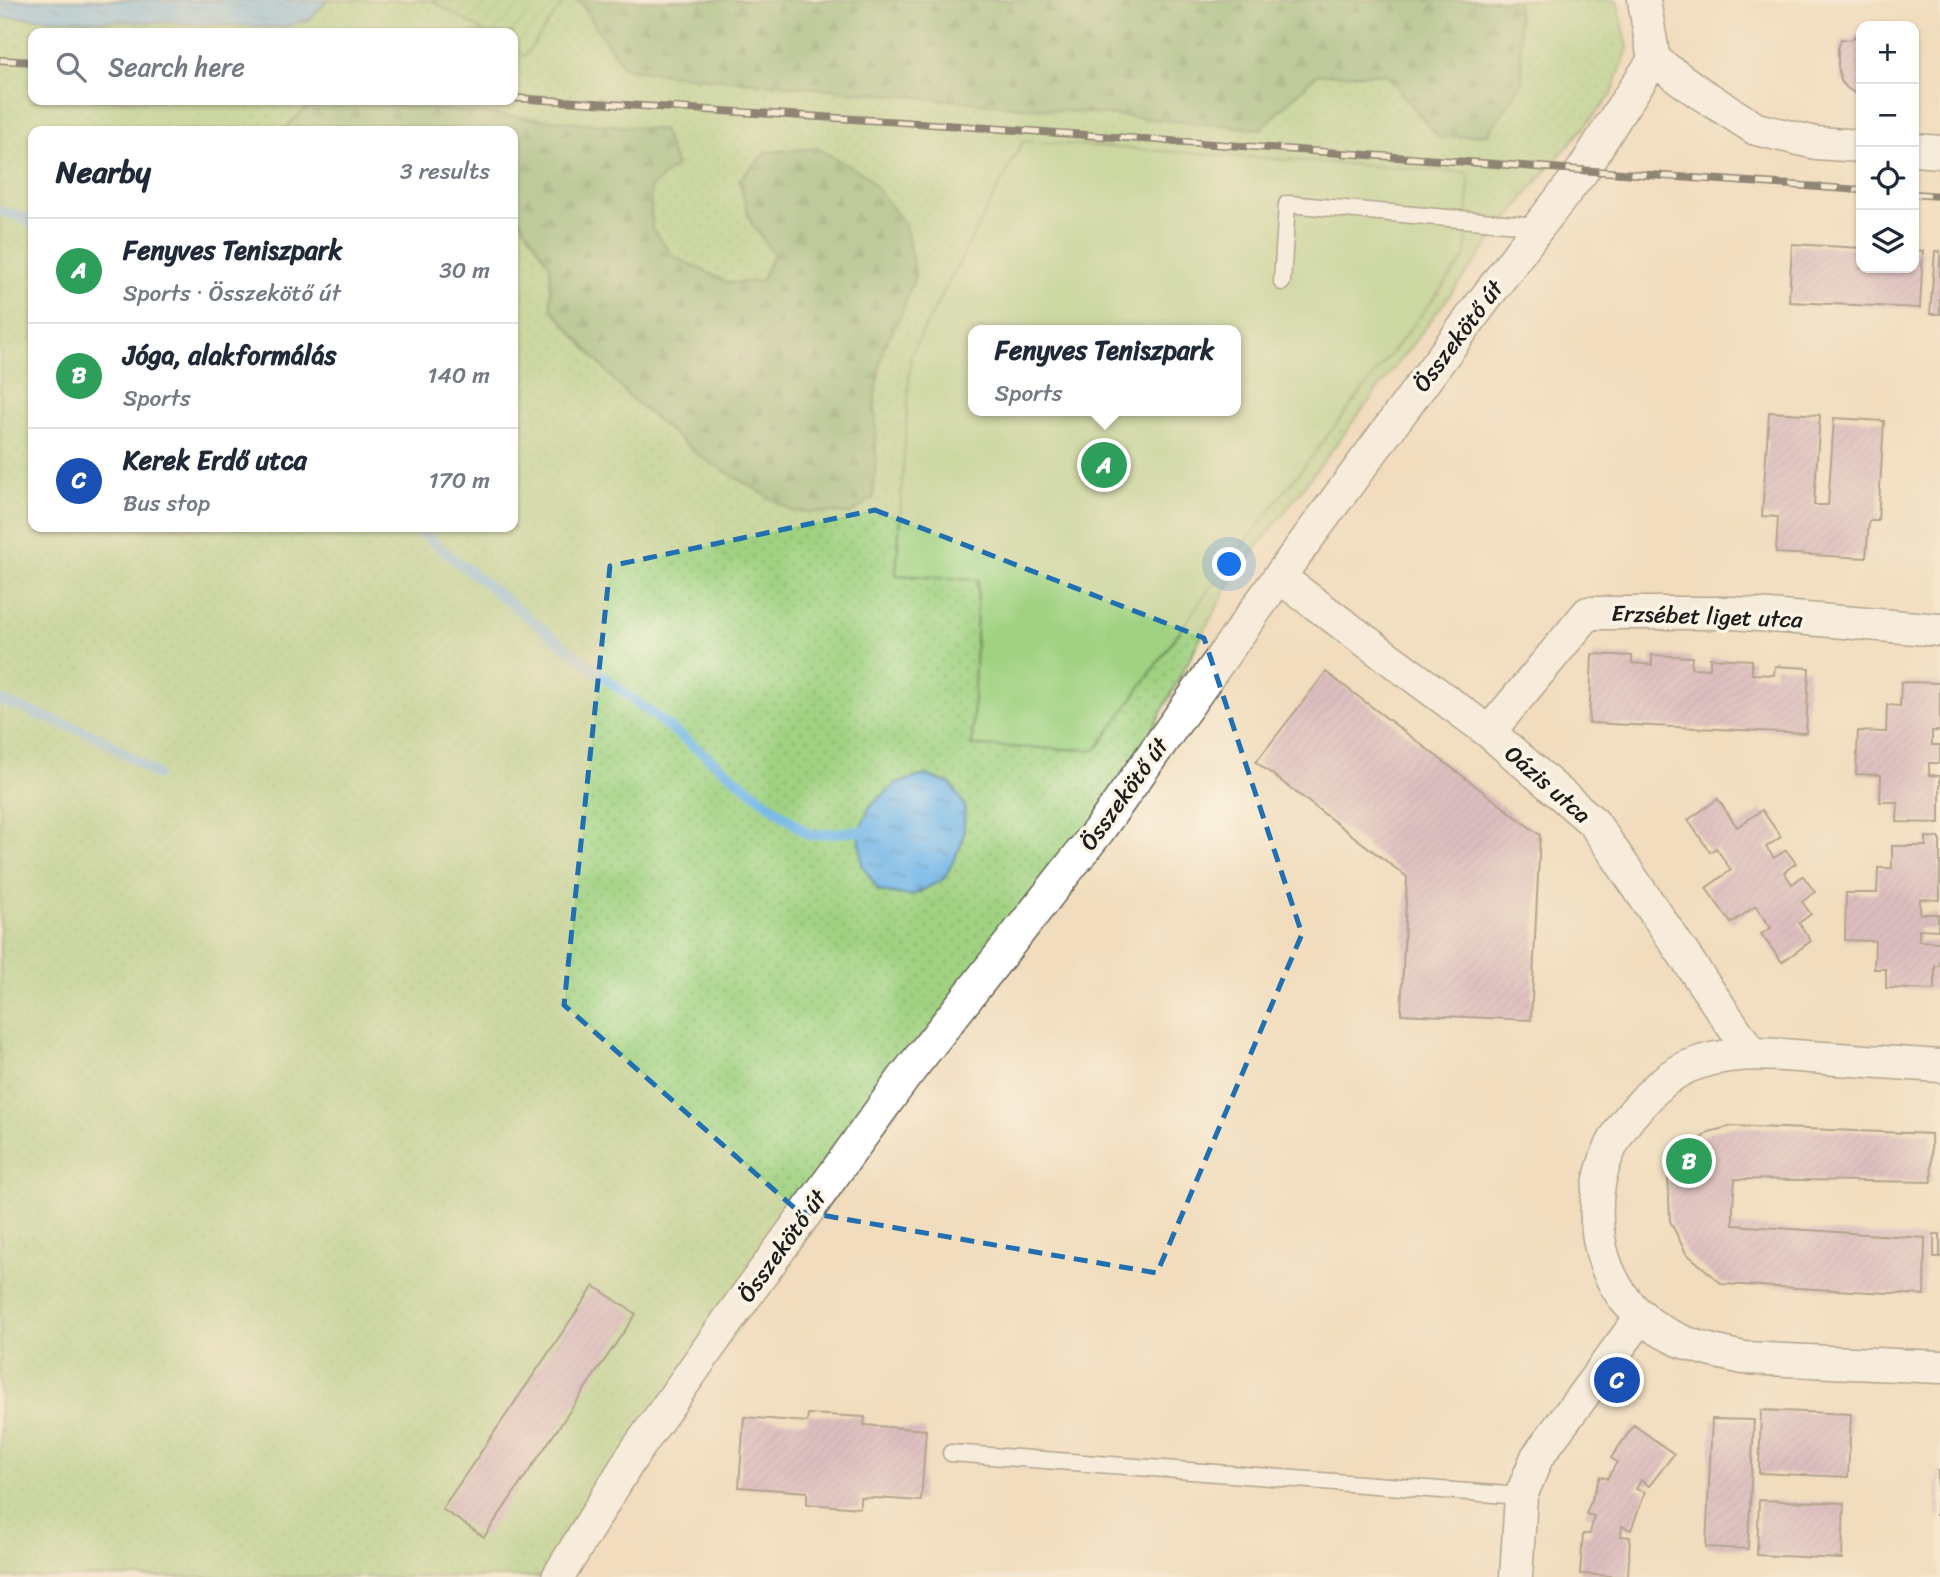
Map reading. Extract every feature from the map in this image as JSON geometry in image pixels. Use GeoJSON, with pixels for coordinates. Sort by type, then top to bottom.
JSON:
{"type":"FeatureCollection","features":[{"type":"Feature","properties":{"kind":"street"},"geometry":{"type":"LineString","coordinates":[[1644,0],[1654,60],[1697,91],[1756,129],[1816,143],[1856,146]]}},
{"type":"Feature","properties":{"kind":"street","name":"Összekötő út"},"geometry":{"type":"LineString","coordinates":[[558,1577],[631,1458],[727,1322],[903,1079],[1099,830],[1279,577],[1583,170],[1654,60]]}},
{"type":"Feature","properties":{"kind":"street"},"geometry":{"type":"LineString","coordinates":[[1919,150],[1940,152]]}},
{"type":"Feature","properties":{"kind":"street","name":"Oázis utca"},"geometry":{"type":"LineString","coordinates":[[1279,577],[1489,732],[1594,823],[1751,1053]]}},
{"type":"Feature","properties":{"kind":"street","name":"Erzsébet liget utca"},"geometry":{"type":"LineString","coordinates":[[1489,732],[1588,612],[1733,613],[1940,630]]}},
{"type":"Feature","properties":{"kind":"street"},"geometry":{"type":"LineString","coordinates":[[1940,1066],[1751,1053],[1710,1059],[1685,1068],[1658,1084],[1616,1137],[1605,1161],[1599,1185],[1597,1214],[1604,1262],[1616,1287],[1628,1303],[1661,1332],[1683,1343],[1744,1358],[1940,1367]]}},
{"type":"Feature","properties":{"kind":"street"},"geometry":{"type":"LineString","coordinates":[[1516,1577],[1521,1496],[1536,1457],[1642,1316]]}},
{"type":"Feature","properties":{"kind":"lane"},"geometry":{"type":"LineString","coordinates":[[1282,282],[1287,204],[1539,226]]}},
{"type":"Feature","properties":{"kind":"lane"},"geometry":{"type":"LineString","coordinates":[[951,1453],[1521,1496]]}},
{"type":"Feature","properties":{"kind":"highlighted area"},"geometry":{"type":"Polygon","coordinates":[[[875,510],[1204,638],[1302,934],[1157,1273],[798,1211],[564,1005],[610,566],[875,510]]]}},
{"type":"Feature","properties":{"kind":"green space"},"geometry":{"type":"Polygon","coordinates":[[[0,0],[1617,0],[1628,48],[1611,96],[1534,185],[1228,586],[1099,830],[558,1577],[0,1577],[0,0]]]}},
{"type":"Feature","properties":{"kind":"green space"},"geometry":{"type":"Polygon","coordinates":[[[431,0],[565,0],[525,56],[518,52],[518,28],[479,28],[431,0]]]}},
{"type":"Feature","properties":{"kind":"green space"},"geometry":{"type":"Polygon","coordinates":[[[578,0],[1517,0],[1523,82],[1488,134],[1439,138],[1386,74],[1316,75],[1261,129],[675,75],[624,68],[578,0]]]}},
{"type":"Feature","properties":{"kind":"green space"},"geometry":{"type":"Polygon","coordinates":[[[318,105],[387,105],[663,130],[676,166],[650,188],[652,228],[673,256],[729,283],[761,281],[774,254],[751,223],[739,180],[766,152],[817,148],[867,176],[905,224],[915,275],[901,315],[883,348],[875,396],[876,455],[873,498],[851,514],[792,511],[701,457],[628,396],[551,308],[550,266],[518,219],[518,126],[286,126],[304,110],[318,105]]]}},
{"type":"Feature","properties":{"kind":"green space"},"geometry":{"type":"Polygon","coordinates":[[[1023,141],[1469,173],[1466,256],[1205,595],[1096,750],[972,746],[978,580],[896,575],[911,354],[1023,141]]]}},
{"type":"Feature","properties":{"kind":"water"},"geometry":{"type":"Polygon","coordinates":[[[0,0],[327,1],[309,20],[282,27],[0,17],[0,0]]]}},
{"type":"Feature","properties":{"kind":"water"},"geometry":{"type":"Polygon","coordinates":[[[925,775],[951,784],[965,806],[963,841],[944,879],[911,896],[879,891],[862,865],[859,831],[870,806],[897,783],[925,775]]]}},
{"type":"Feature","properties":{"kind":"building"},"geometry":{"type":"Polygon","coordinates":[[[1855,36],[1856,94],[1841,81],[1838,66],[1841,39],[1850,40],[1855,36]]]}},
{"type":"Feature","properties":{"kind":"building"},"geometry":{"type":"Polygon","coordinates":[[[1792,244],[1856,248],[1856,273],[1919,273],[1919,251],[1923,251],[1920,308],[1789,302],[1792,244]]]}},
{"type":"Feature","properties":{"kind":"building"},"geometry":{"type":"Polygon","coordinates":[[[1935,251],[1940,251],[1940,314],[1930,314],[1935,251]]]}},
{"type":"Feature","properties":{"kind":"building"},"geometry":{"type":"Polygon","coordinates":[[[1769,412],[1820,415],[1814,505],[1828,505],[1834,418],[1884,421],[1878,521],[1869,521],[1866,558],[1776,553],[1778,517],[1762,516],[1769,412]]]}},
{"type":"Feature","properties":{"kind":"building"},"geometry":{"type":"Polygon","coordinates":[[[1592,654],[1632,656],[1632,663],[1652,665],[1652,655],[1692,657],[1691,668],[1710,669],[1710,658],[1752,660],[1752,674],[1774,675],[1775,666],[1809,668],[1806,733],[1589,723],[1592,654]]]}},
{"type":"Feature","properties":{"kind":"building"},"geometry":{"type":"Polygon","coordinates":[[[1326,672],[1540,835],[1531,1020],[1401,1014],[1407,877],[1256,762],[1326,672]]]}},
{"type":"Feature","properties":{"kind":"building"},"geometry":{"type":"Polygon","coordinates":[[[1901,682],[1940,683],[1940,731],[1932,731],[1932,745],[1940,745],[1940,763],[1929,763],[1929,775],[1940,776],[1940,823],[1897,822],[1898,802],[1880,802],[1881,775],[1856,774],[1858,731],[1886,732],[1887,705],[1900,706],[1901,682]]]}},
{"type":"Feature","properties":{"kind":"building"},"geometry":{"type":"Polygon","coordinates":[[[1718,799],[1737,827],[1762,810],[1781,837],[1766,847],[1774,858],[1786,850],[1796,863],[1784,872],[1792,884],[1803,876],[1815,892],[1802,902],[1811,914],[1799,923],[1811,941],[1782,962],[1761,934],[1771,928],[1756,906],[1731,923],[1706,888],[1731,870],[1716,848],[1710,852],[1688,820],[1718,799]]]}},
{"type":"Feature","properties":{"kind":"building"},"geometry":{"type":"Polygon","coordinates":[[[1926,837],[1940,838],[1940,900],[1920,899],[1920,914],[1938,914],[1938,930],[1919,929],[1919,941],[1940,942],[1940,966],[1935,966],[1935,990],[1886,988],[1886,969],[1874,969],[1875,941],[1845,940],[1846,893],[1877,893],[1878,868],[1892,868],[1892,846],[1926,846],[1926,837]]]}},
{"type":"Feature","properties":{"kind":"building"},"geometry":{"type":"Polygon","coordinates":[[[1732,1126],[1931,1134],[1932,1182],[1735,1179],[1733,1206],[1733,1225],[1925,1238],[1924,1295],[1722,1284],[1686,1253],[1670,1221],[1668,1176],[1688,1148],[1709,1132],[1732,1126]]]}},
{"type":"Feature","properties":{"kind":"building"},"geometry":{"type":"Polygon","coordinates":[[[1934,1234],[1940,1234],[1940,1257],[1934,1257],[1934,1234]]]}},
{"type":"Feature","properties":{"kind":"building"},"geometry":{"type":"Polygon","coordinates":[[[594,1286],[636,1314],[484,1537],[442,1509],[594,1286]]]}},
{"type":"Feature","properties":{"kind":"building"},"geometry":{"type":"Polygon","coordinates":[[[1761,1410],[1851,1414],[1848,1477],[1759,1473],[1761,1410]]]}},
{"type":"Feature","properties":{"kind":"building"},"geometry":{"type":"Polygon","coordinates":[[[808,1414],[865,1417],[864,1425],[926,1430],[921,1501],[860,1497],[860,1508],[807,1504],[807,1492],[739,1487],[744,1417],[807,1422],[808,1414]]]}},
{"type":"Feature","properties":{"kind":"building"},"geometry":{"type":"Polygon","coordinates":[[[1712,1419],[1754,1420],[1748,1549],[1706,1547],[1712,1419]]]}},
{"type":"Feature","properties":{"kind":"building"},"geometry":{"type":"Polygon","coordinates":[[[1634,1425],[1674,1454],[1649,1486],[1641,1480],[1636,1489],[1645,1492],[1631,1530],[1622,1526],[1621,1536],[1630,1537],[1628,1577],[1580,1574],[1583,1534],[1590,1534],[1594,1516],[1586,1514],[1600,1476],[1607,1479],[1617,1462],[1611,1458],[1634,1425]]]}},
{"type":"Feature","properties":{"kind":"building"},"geometry":{"type":"Polygon","coordinates":[[[1938,1471],[1940,1515],[1936,1515],[1938,1471]]]}},
{"type":"Feature","properties":{"kind":"building"},"geometry":{"type":"Polygon","coordinates":[[[1759,1500],[1844,1503],[1842,1559],[1757,1555],[1759,1500]]]}},
{"type":"Feature","properties":{"kind":"waterway"},"geometry":{"type":"LineString","coordinates":[[0,211],[28,221]]}},
{"type":"Feature","properties":{"kind":"waterway"},"geometry":{"type":"LineString","coordinates":[[420,532],[809,835],[859,831]]}},
{"type":"Feature","properties":{"kind":"waterway"},"geometry":{"type":"LineString","coordinates":[[0,700],[102,738],[157,775]]}},
{"type":"Feature","properties":{"kind":"railway"},"geometry":{"type":"LineString","coordinates":[[0,60],[28,62]]}},
{"type":"Feature","properties":{"kind":"railway"},"geometry":{"type":"LineString","coordinates":[[518,98],[918,123],[1856,190]]}},
{"type":"Feature","properties":{"kind":"railway"},"geometry":{"type":"LineString","coordinates":[[1919,194],[1940,196]]}},
{"type":"Feature","properties":{"kind":"place","name":"Fenyves Teniszpark"},"geometry":{"type":"Point","coordinates":[1104,465]}},
{"type":"Feature","properties":{"kind":"place","name":"Jóga, alakformálás"},"geometry":{"type":"Point","coordinates":[1689,1161]}},
{"type":"Feature","properties":{"kind":"place","name":"Kerek Erdő utca"},"geometry":{"type":"Point","coordinates":[1617,1380]}}]}
